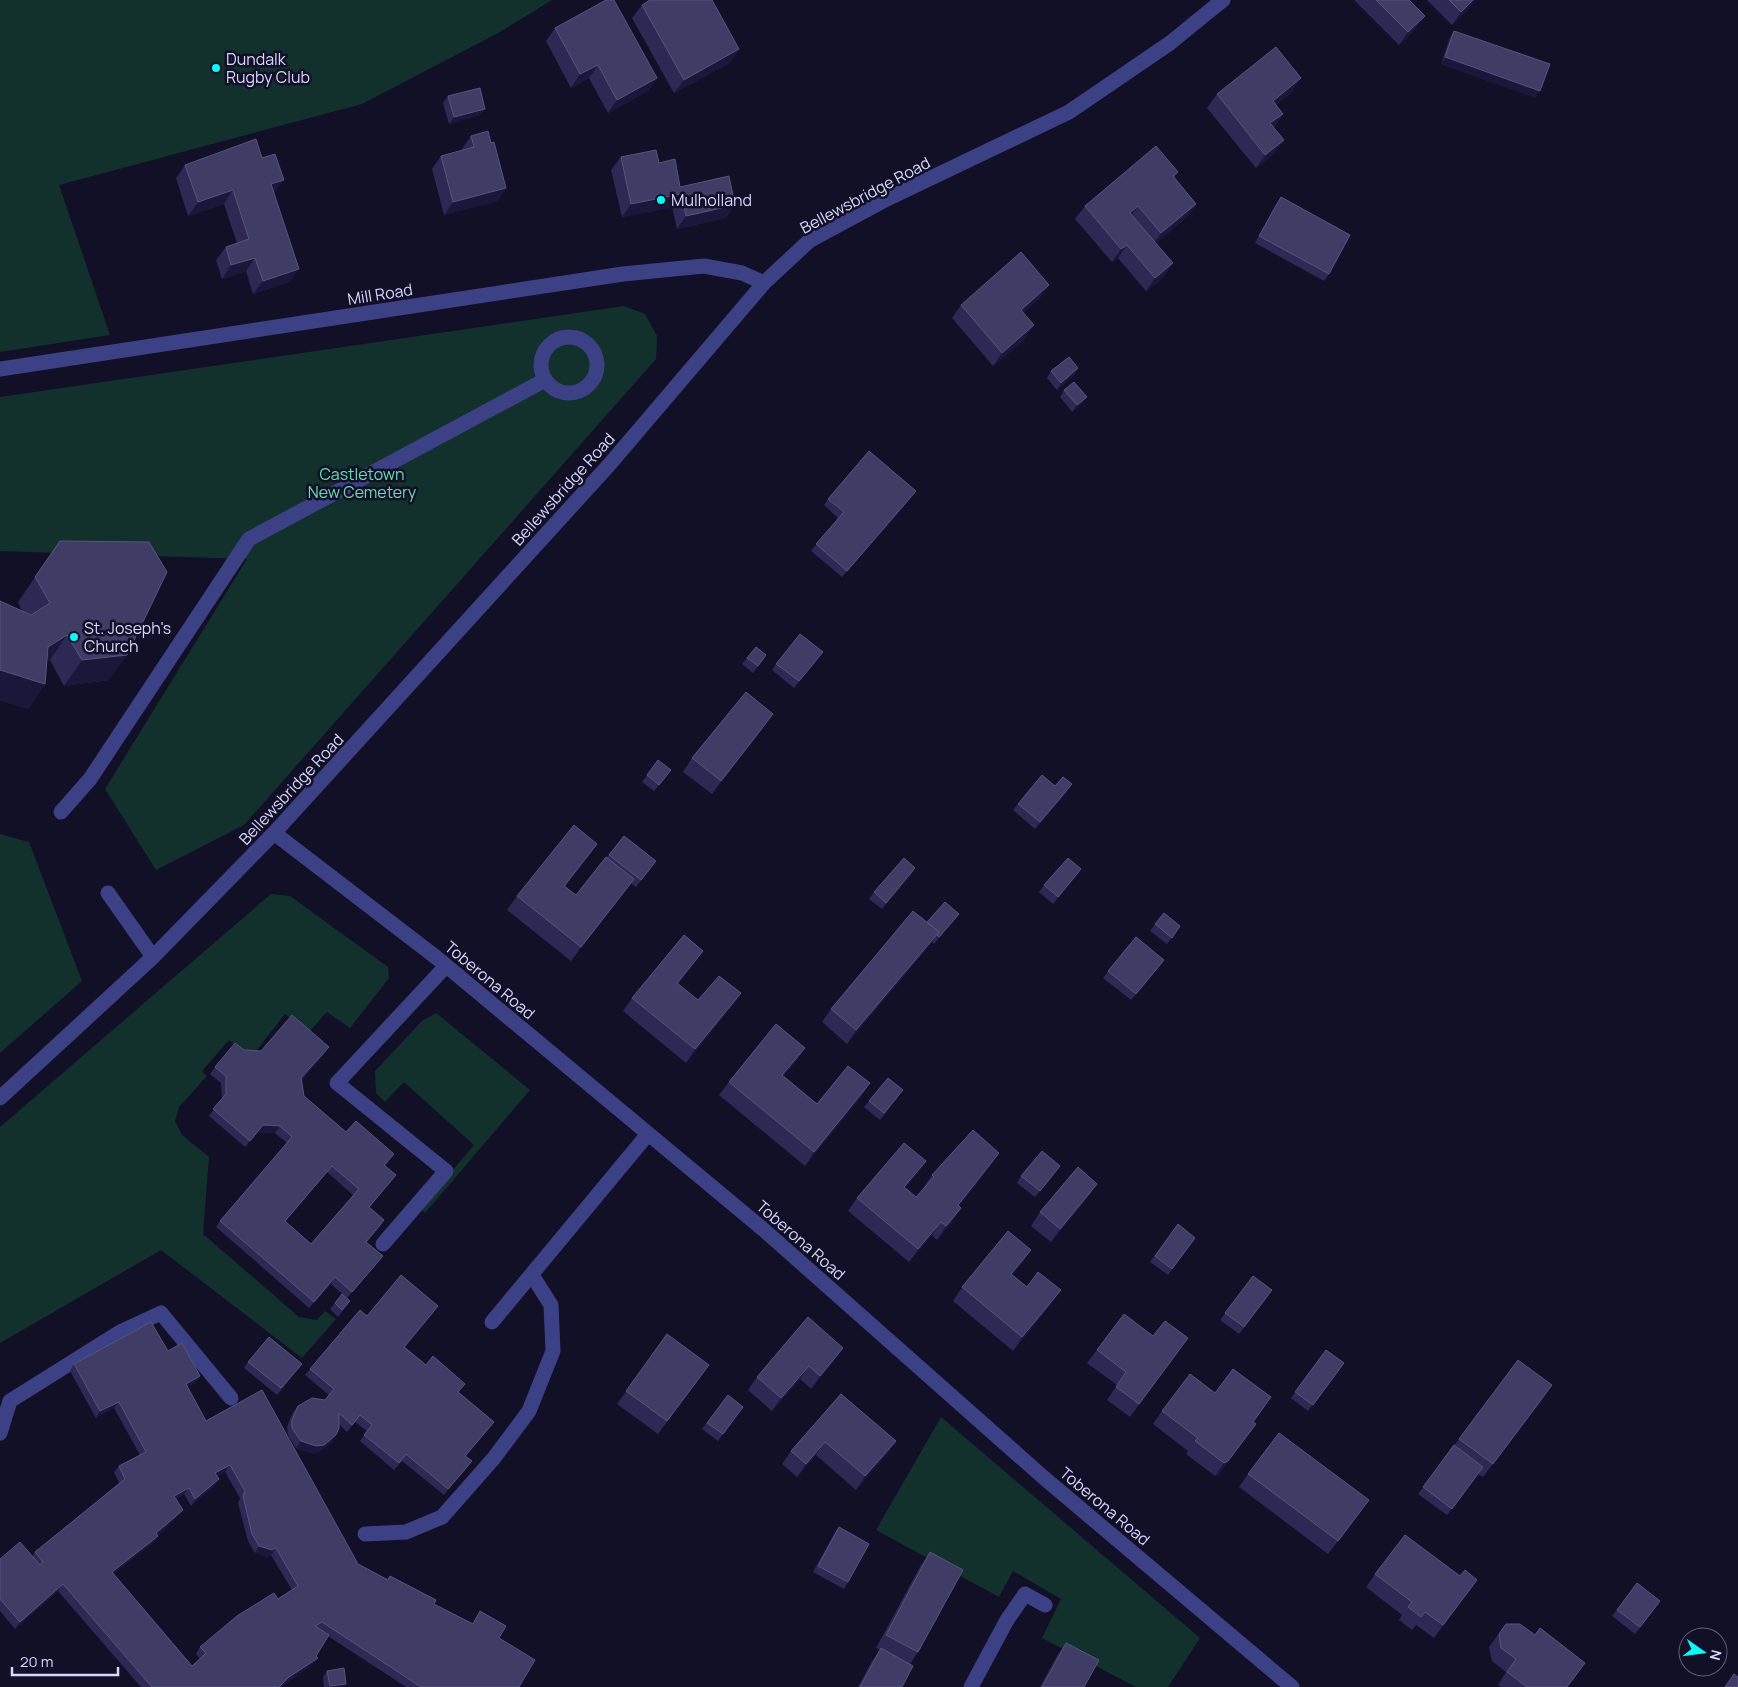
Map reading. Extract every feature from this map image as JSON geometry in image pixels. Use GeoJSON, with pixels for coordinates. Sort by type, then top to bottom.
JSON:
{"type":"FeatureCollection","features":[{"type":"Feature","properties":{"kind":"street","name":"Bellewsbridge Road"},"geometry":{"type":"LineString","coordinates":[[0,1098],[153,957],[274,833],[609,465],[764,283],[809,241],[887,199],[1069,112],[1170,43],[1223,0]]}},
{"type":"Feature","properties":{"kind":"street","name":"Mill Road"},"geometry":{"type":"LineString","coordinates":[[0,369],[623,274],[704,266],[742,273],[764,283]]}},
{"type":"Feature","properties":{"kind":"street"},"geometry":{"type":"LineString","coordinates":[[61,812],[90,779],[248,539],[545,380]]}},
{"type":"Feature","properties":{"kind":"street","name":"Toberona Road"},"geometry":{"type":"LineString","coordinates":[[274,833],[446,966],[764,1230],[1043,1477],[1292,1687]]}},
{"type":"Feature","properties":{"kind":"street"},"geometry":{"type":"LineString","coordinates":[[108,893],[153,957]]}},
{"type":"Feature","properties":{"kind":"street"},"geometry":{"type":"LineString","coordinates":[[383,1244],[446,1171],[337,1083],[446,966]]}},
{"type":"Feature","properties":{"kind":"street"},"geometry":{"type":"LineString","coordinates":[[492,1322],[648,1134]]}},
{"type":"Feature","properties":{"kind":"street"},"geometry":{"type":"LineString","coordinates":[[365,1534],[406,1532],[442,1517],[494,1458],[529,1411],[553,1351],[551,1306],[532,1274]]}},
{"type":"Feature","properties":{"kind":"street"},"geometry":{"type":"LineString","coordinates":[[0,1434],[10,1401],[120,1332],[161,1313],[231,1398]]}},
{"type":"Feature","properties":{"kind":"street"},"geometry":{"type":"LineString","coordinates":[[971,1687],[1007,1620],[1025,1594],[1045,1605]]}},
{"type":"Feature","properties":{"kind":"green space","name":"Dundalk Rugby Club"},"geometry":{"type":"Polygon","coordinates":[[[0,0],[552,0],[500,32],[362,104],[59,185],[110,335],[0,352],[0,0]]]}},
{"type":"Feature","properties":{"kind":"green space","name":"Castletown New Cemetery"},"geometry":{"type":"Polygon","coordinates":[[[624,306],[645,314],[657,336],[656,359],[244,825],[156,870],[105,789],[247,559],[0,551],[0,397],[624,306]]]}},
{"type":"Feature","properties":{"kind":"green space"},"geometry":{"type":"Polygon","coordinates":[[[0,834],[29,842],[82,981],[0,1053],[0,834]]]}},
{"type":"Feature","properties":{"kind":"green space"},"geometry":{"type":"Polygon","coordinates":[[[271,894],[290,896],[388,967],[389,978],[350,1028],[327,1012],[309,1032],[285,1014],[256,1051],[243,1052],[229,1040],[202,1071],[207,1076],[179,1107],[175,1121],[182,1135],[209,1157],[203,1234],[299,1317],[317,1320],[325,1311],[336,1319],[302,1358],[161,1250],[0,1343],[0,1127],[271,894]]]}},
{"type":"Feature","properties":{"kind":"green space"},"geometry":{"type":"Polygon","coordinates":[[[436,1013],[530,1090],[425,1213],[421,1208],[474,1145],[404,1082],[385,1102],[376,1093],[375,1071],[422,1021],[436,1013]]]}},
{"type":"Feature","properties":{"kind":"green space"},"geometry":{"type":"Polygon","coordinates":[[[941,1417],[1200,1638],[1168,1687],[1136,1687],[1042,1638],[1061,1599],[1013,1571],[999,1597],[876,1530],[941,1417]]]}},
{"type":"Feature","properties":{"kind":"building"},"geometry":{"type":"Polygon","coordinates":[[[606,0],[614,0],[657,78],[617,100],[598,65],[580,74],[555,28],[606,0]]]}},
{"type":"Feature","properties":{"kind":"building"},"geometry":{"type":"Polygon","coordinates":[[[650,0],[712,0],[739,49],[684,80],[642,5],[650,0]]]}},
{"type":"Feature","properties":{"kind":"building"},"geometry":{"type":"Polygon","coordinates":[[[1376,0],[1409,0],[1425,16],[1408,32],[1376,0]]]}},
{"type":"Feature","properties":{"kind":"building"},"geometry":{"type":"Polygon","coordinates":[[[1449,0],[1473,0],[1461,12],[1449,0]]]}},
{"type":"Feature","properties":{"kind":"building"},"geometry":{"type":"Polygon","coordinates":[[[1454,31],[1550,64],[1540,91],[1445,57],[1454,31]]]}},
{"type":"Feature","properties":{"kind":"building"},"geometry":{"type":"Polygon","coordinates":[[[1276,47],[1301,78],[1273,101],[1283,114],[1270,123],[1284,140],[1265,155],[1217,94],[1276,47]]]}},
{"type":"Feature","properties":{"kind":"building"},"geometry":{"type":"Polygon","coordinates":[[[480,88],[485,109],[454,117],[448,96],[480,88]]]}},
{"type":"Feature","properties":{"kind":"building"},"geometry":{"type":"Polygon","coordinates":[[[488,131],[491,143],[494,142],[506,188],[453,202],[441,156],[474,147],[471,136],[488,131]]]}},
{"type":"Feature","properties":{"kind":"building"},"geometry":{"type":"Polygon","coordinates":[[[256,139],[262,158],[275,154],[284,180],[271,184],[299,269],[263,281],[255,258],[231,265],[226,247],[249,239],[233,190],[198,202],[185,165],[256,139]]]}},
{"type":"Feature","properties":{"kind":"building"},"geometry":{"type":"Polygon","coordinates":[[[1156,146],[1178,172],[1173,176],[1196,204],[1161,233],[1138,206],[1130,213],[1173,263],[1155,278],[1127,245],[1121,249],[1085,206],[1156,146]]]}},
{"type":"Feature","properties":{"kind":"building"},"geometry":{"type":"Polygon","coordinates":[[[656,150],[659,163],[675,159],[680,187],[729,176],[735,205],[686,216],[681,194],[631,204],[621,157],[656,150]]]}},
{"type":"Feature","properties":{"kind":"building"},"geometry":{"type":"Polygon","coordinates":[[[1281,197],[1350,235],[1329,274],[1259,236],[1281,197]]]}},
{"type":"Feature","properties":{"kind":"building"},"geometry":{"type":"Polygon","coordinates":[[[1021,252],[1049,285],[1021,310],[1034,325],[1002,353],[961,305],[1021,252]]]}},
{"type":"Feature","properties":{"kind":"building"},"geometry":{"type":"Polygon","coordinates":[[[1069,357],[1078,368],[1061,383],[1051,371],[1069,357]]]}},
{"type":"Feature","properties":{"kind":"building"},"geometry":{"type":"Polygon","coordinates":[[[1074,382],[1087,397],[1077,405],[1064,390],[1074,382]]]}},
{"type":"Feature","properties":{"kind":"building"},"geometry":{"type":"Polygon","coordinates":[[[869,451],[916,491],[847,571],[816,544],[844,512],[828,499],[869,451]]]}},
{"type":"Feature","properties":{"kind":"building","name":"St. Joseph's Church"},"geometry":{"type":"Polygon","coordinates":[[[60,541],[149,542],[167,572],[127,655],[82,660],[67,635],[48,647],[45,684],[0,670],[0,601],[31,615],[50,603],[35,577],[60,541]]]}},
{"type":"Feature","properties":{"kind":"building"},"geometry":{"type":"Polygon","coordinates":[[[800,634],[823,652],[799,681],[776,664],[800,634]]]}},
{"type":"Feature","properties":{"kind":"building"},"geometry":{"type":"Polygon","coordinates":[[[756,647],[766,655],[758,666],[747,658],[756,647]]]}},
{"type":"Feature","properties":{"kind":"building"},"geometry":{"type":"Polygon","coordinates":[[[746,692],[773,714],[721,781],[692,758],[746,692]]]}},
{"type":"Feature","properties":{"kind":"building"},"geometry":{"type":"Polygon","coordinates":[[[658,760],[671,770],[659,785],[647,775],[658,760]]]}},
{"type":"Feature","properties":{"kind":"building"},"geometry":{"type":"Polygon","coordinates":[[[1042,775],[1055,786],[1063,777],[1072,784],[1040,822],[1018,804],[1042,775]]]}},
{"type":"Feature","properties":{"kind":"building"},"geometry":{"type":"Polygon","coordinates":[[[574,825],[597,844],[564,886],[576,895],[606,857],[634,879],[581,947],[517,896],[574,825]]]}},
{"type":"Feature","properties":{"kind":"building"},"geometry":{"type":"Polygon","coordinates":[[[624,836],[656,861],[641,880],[609,855],[624,836]]]}},
{"type":"Feature","properties":{"kind":"building"},"geometry":{"type":"Polygon","coordinates":[[[904,858],[915,868],[886,903],[874,892],[904,858]]]}},
{"type":"Feature","properties":{"kind":"building"},"geometry":{"type":"Polygon","coordinates":[[[1068,858],[1081,869],[1058,897],[1044,885],[1068,858]]]}},
{"type":"Feature","properties":{"kind":"building"},"geometry":{"type":"Polygon","coordinates":[[[945,902],[959,914],[939,937],[937,935],[939,932],[927,922],[945,902]]]}},
{"type":"Feature","properties":{"kind":"building"},"geometry":{"type":"Polygon","coordinates":[[[913,911],[939,932],[856,1030],[831,1009],[913,911]]]}},
{"type":"Feature","properties":{"kind":"building"},"geometry":{"type":"Polygon","coordinates":[[[1164,913],[1180,926],[1172,938],[1155,924],[1164,913]]]}},
{"type":"Feature","properties":{"kind":"building"},"geometry":{"type":"Polygon","coordinates":[[[684,935],[703,951],[677,983],[698,1000],[719,976],[741,993],[695,1049],[632,998],[684,935]]]}},
{"type":"Feature","properties":{"kind":"building"},"geometry":{"type":"Polygon","coordinates":[[[1136,937],[1164,960],[1136,994],[1108,971],[1136,937]]]}},
{"type":"Feature","properties":{"kind":"building"},"geometry":{"type":"Polygon","coordinates":[[[292,1015],[329,1047],[301,1078],[304,1096],[346,1132],[356,1121],[394,1154],[384,1165],[396,1175],[369,1207],[384,1220],[366,1242],[383,1256],[352,1292],[335,1277],[314,1302],[220,1221],[292,1137],[280,1126],[263,1125],[250,1141],[213,1109],[226,1094],[226,1076],[215,1067],[235,1043],[244,1050],[261,1051],[292,1015]],[[332,1166],[285,1221],[311,1244],[359,1189],[332,1166]]]}},
{"type":"Feature","properties":{"kind":"building"},"geometry":{"type":"Polygon","coordinates":[[[776,1024],[805,1048],[782,1075],[817,1104],[848,1066],[870,1083],[814,1152],[729,1082],[776,1024]]]}},
{"type":"Feature","properties":{"kind":"building"},"geometry":{"type":"Polygon","coordinates":[[[888,1078],[903,1090],[884,1113],[869,1101],[888,1078]]]}},
{"type":"Feature","properties":{"kind":"building"},"geometry":{"type":"Polygon","coordinates":[[[973,1130],[999,1153],[958,1205],[961,1208],[946,1226],[941,1222],[918,1249],[857,1198],[904,1143],[926,1161],[904,1187],[916,1197],[934,1177],[932,1175],[973,1130]]]}},
{"type":"Feature","properties":{"kind":"building"},"geometry":{"type":"Polygon","coordinates":[[[1042,1151],[1060,1166],[1040,1191],[1021,1176],[1042,1151]]]}},
{"type":"Feature","properties":{"kind":"building"},"geometry":{"type":"Polygon","coordinates":[[[1078,1167],[1097,1184],[1060,1229],[1040,1212],[1078,1167]]]}},
{"type":"Feature","properties":{"kind":"building"},"geometry":{"type":"Polygon","coordinates":[[[1178,1224],[1195,1238],[1172,1269],[1155,1256],[1178,1224]]]}},
{"type":"Feature","properties":{"kind":"building"},"geometry":{"type":"Polygon","coordinates":[[[1008,1231],[1031,1250],[1011,1274],[1027,1287],[1038,1272],[1061,1290],[1022,1337],[962,1287],[1008,1231]]]}},
{"type":"Feature","properties":{"kind":"building"},"geometry":{"type":"Polygon","coordinates":[[[401,1275],[438,1306],[404,1347],[426,1365],[433,1356],[465,1384],[458,1392],[494,1422],[465,1456],[472,1461],[448,1489],[406,1454],[399,1463],[364,1435],[372,1425],[360,1415],[352,1425],[339,1413],[339,1428],[336,1435],[324,1445],[316,1446],[301,1441],[292,1428],[292,1420],[298,1406],[312,1398],[325,1400],[334,1389],[310,1369],[360,1310],[367,1316],[401,1275]]]}},
{"type":"Feature","properties":{"kind":"building"},"geometry":{"type":"Polygon","coordinates":[[[1253,1276],[1272,1290],[1244,1327],[1225,1313],[1253,1276]]]}},
{"type":"Feature","properties":{"kind":"building"},"geometry":{"type":"Polygon","coordinates":[[[342,1294],[350,1301],[342,1310],[335,1303],[342,1294]]]}},
{"type":"Feature","properties":{"kind":"building"},"geometry":{"type":"Polygon","coordinates":[[[1124,1314],[1153,1336],[1165,1321],[1188,1338],[1139,1404],[1116,1387],[1126,1372],[1097,1350],[1124,1314]]]}},
{"type":"Feature","properties":{"kind":"building"},"geometry":{"type":"Polygon","coordinates":[[[808,1317],[843,1348],[820,1376],[809,1366],[781,1398],[757,1377],[808,1317]]]}},
{"type":"Feature","properties":{"kind":"building"},"geometry":{"type":"Polygon","coordinates":[[[151,1322],[168,1351],[182,1343],[200,1376],[186,1384],[206,1421],[262,1390],[358,1564],[388,1580],[390,1576],[436,1600],[434,1604],[473,1624],[480,1611],[506,1626],[499,1638],[535,1660],[519,1687],[421,1687],[322,1622],[315,1626],[329,1635],[316,1656],[318,1658],[289,1677],[279,1687],[152,1687],[63,1584],[20,1622],[0,1599],[0,1559],[20,1542],[40,1565],[43,1562],[35,1552],[125,1479],[119,1466],[146,1452],[119,1402],[100,1411],[74,1364],[151,1322]],[[230,1465],[215,1473],[219,1479],[195,1499],[189,1488],[174,1496],[183,1510],[156,1533],[158,1536],[112,1572],[192,1666],[206,1653],[200,1647],[237,1616],[274,1593],[278,1599],[298,1586],[276,1548],[272,1550],[259,1546],[252,1534],[243,1496],[245,1491],[230,1465]]]}},
{"type":"Feature","properties":{"kind":"building"},"geometry":{"type":"Polygon","coordinates":[[[667,1334],[709,1365],[667,1421],[626,1391],[667,1334]]]}},
{"type":"Feature","properties":{"kind":"building"},"geometry":{"type":"Polygon","coordinates":[[[269,1337],[302,1364],[281,1388],[248,1362],[269,1337]]]}},
{"type":"Feature","properties":{"kind":"building"},"geometry":{"type":"Polygon","coordinates":[[[1326,1350],[1344,1363],[1313,1405],[1295,1392],[1326,1350]]]}},
{"type":"Feature","properties":{"kind":"building"},"geometry":{"type":"Polygon","coordinates":[[[1518,1360],[1552,1385],[1493,1464],[1459,1439],[1518,1360]]]}},
{"type":"Feature","properties":{"kind":"building"},"geometry":{"type":"Polygon","coordinates":[[[1233,1369],[1271,1397],[1253,1422],[1256,1424],[1228,1461],[1224,1463],[1195,1441],[1198,1438],[1162,1411],[1190,1374],[1215,1393],[1233,1369]]]}},
{"type":"Feature","properties":{"kind":"building"},"geometry":{"type":"Polygon","coordinates":[[[841,1394],[896,1441],[865,1476],[825,1442],[806,1464],[791,1451],[841,1394]]]}},
{"type":"Feature","properties":{"kind":"building"},"geometry":{"type":"Polygon","coordinates":[[[728,1395],[743,1407],[723,1434],[707,1423],[728,1395]]]}},
{"type":"Feature","properties":{"kind":"building"},"geometry":{"type":"Polygon","coordinates":[[[1279,1433],[1369,1500],[1338,1541],[1248,1474],[1279,1433]]]}},
{"type":"Feature","properties":{"kind":"building"},"geometry":{"type":"Polygon","coordinates":[[[1454,1445],[1483,1467],[1452,1509],[1423,1487],[1454,1445]]]}},
{"type":"Feature","properties":{"kind":"building"},"geometry":{"type":"Polygon","coordinates":[[[839,1527],[869,1544],[848,1582],[818,1566],[839,1527]]]}},
{"type":"Feature","properties":{"kind":"building"},"geometry":{"type":"Polygon","coordinates":[[[1405,1535],[1460,1576],[1465,1570],[1477,1580],[1443,1625],[1425,1612],[1421,1617],[1408,1607],[1412,1602],[1375,1574],[1405,1535]]]}},
{"type":"Feature","properties":{"kind":"building"},"geometry":{"type":"Polygon","coordinates":[[[930,1552],[963,1570],[918,1652],[886,1635],[930,1552]]]}},
{"type":"Feature","properties":{"kind":"building"},"geometry":{"type":"Polygon","coordinates":[[[1637,1583],[1660,1601],[1640,1627],[1617,1610],[1637,1583]]]}},
{"type":"Feature","properties":{"kind":"building"},"geometry":{"type":"Polygon","coordinates":[[[1506,1624],[1520,1624],[1535,1635],[1540,1628],[1585,1663],[1567,1687],[1527,1687],[1507,1672],[1516,1659],[1501,1648],[1499,1634],[1506,1624]]]}},
{"type":"Feature","properties":{"kind":"building"},"geometry":{"type":"Polygon","coordinates":[[[1066,1643],[1099,1660],[1084,1687],[1042,1687],[1066,1643]]]}},
{"type":"Feature","properties":{"kind":"building"},"geometry":{"type":"Polygon","coordinates":[[[881,1648],[913,1666],[902,1687],[860,1687],[881,1648]]]}},
{"type":"Feature","properties":{"kind":"building"},"geometry":{"type":"Polygon","coordinates":[[[344,1668],[346,1684],[330,1686],[327,1671],[344,1668]]]}},
{"type":"Feature","properties":{"kind":"building"},"geometry":{"type":"Polygon","coordinates":[[[1734,1674],[1738,1677],[1738,1687],[1725,1687],[1734,1674]]]}},
{"type":"Feature","properties":{"kind":"place","name":"Dundalk Rugby Club"},"geometry":{"type":"Point","coordinates":[216,68]}},
{"type":"Feature","properties":{"kind":"place","name":"Mulholland"},"geometry":{"type":"Point","coordinates":[661,200]}},
{"type":"Feature","properties":{"kind":"place","name":"St. Joseph's Church"},"geometry":{"type":"Point","coordinates":[74,637]}}]}
